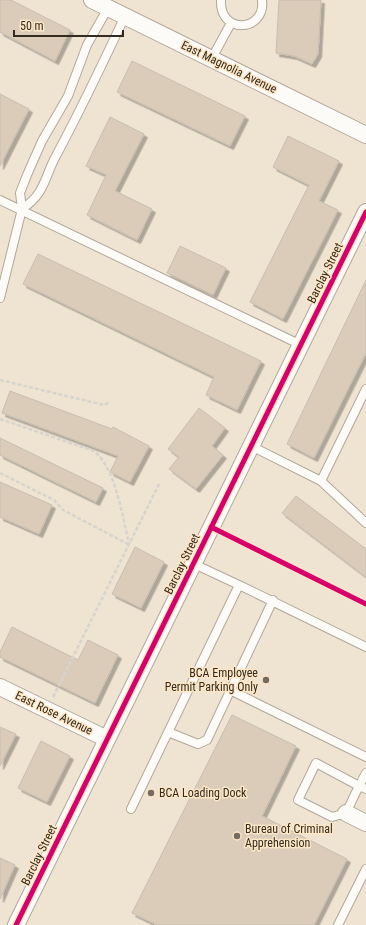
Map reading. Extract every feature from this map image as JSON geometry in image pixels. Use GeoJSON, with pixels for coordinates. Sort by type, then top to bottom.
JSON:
{"type":"FeatureCollection","features":[{"type":"Feature","properties":{"kind":"street","name":"East Magnolia Avenue"},"geometry":{"type":"LineString","coordinates":[[92,0],[366,134]]}},
{"type":"Feature","properties":{"kind":"street","name":"Barclay Street"},"geometry":{"type":"LineString","coordinates":[[16,925],[366,212]]}},
{"type":"Feature","properties":{"kind":"street","name":"East Rose Avenue"},"geometry":{"type":"LineString","coordinates":[[0,687],[107,739]]}},
{"type":"Feature","properties":{"kind":"street"},"geometry":{"type":"LineString","coordinates":[[346,813],[366,823]]}},
{"type":"Feature","properties":{"kind":"lane"},"geometry":{"type":"LineString","coordinates":[[221,0],[222,13],[231,23],[244,25],[251,23],[261,13],[262,0]]}},
{"type":"Feature","properties":{"kind":"lane"},"geometry":{"type":"LineString","coordinates":[[0,298],[22,209],[20,193],[42,141],[68,96],[87,45],[108,8]]}},
{"type":"Feature","properties":{"kind":"lane"},"geometry":{"type":"LineString","coordinates":[[22,209],[33,202],[43,190],[56,155],[74,124],[125,16]]}},
{"type":"Feature","properties":{"kind":"lane"},"geometry":{"type":"LineString","coordinates":[[212,58],[231,23]]}},
{"type":"Feature","properties":{"kind":"lane"},"geometry":{"type":"LineString","coordinates":[[0,200],[22,209],[300,345]]}},
{"type":"Feature","properties":{"kind":"lane"},"geometry":{"type":"LineString","coordinates":[[321,481],[366,389]]}},
{"type":"Feature","properties":{"kind":"lane"},"geometry":{"type":"LineString","coordinates":[[251,446],[321,481],[366,523]]}},
{"type":"Feature","properties":{"kind":"lane"},"geometry":{"type":"LineString","coordinates":[[194,564],[273,600],[366,647]]}},
{"type":"Feature","properties":{"kind":"lane"},"geometry":{"type":"LineString","coordinates":[[131,809],[239,585]]}},
{"type":"Feature","properties":{"kind":"lane"},"geometry":{"type":"LineString","coordinates":[[168,732],[198,744],[207,740],[232,691],[273,600]]}},
{"type":"Feature","properties":{"kind":"lane"},"geometry":{"type":"LineString","coordinates":[[232,691],[366,757]]}},
{"type":"Feature","properties":{"kind":"lane"},"geometry":{"type":"LineString","coordinates":[[363,788],[316,763],[298,800],[332,817],[346,813],[363,788],[366,773]]}},
{"type":"Feature","properties":{"kind":"lane"},"geometry":{"type":"LineString","coordinates":[[338,925],[366,869]]}},
{"type":"Feature","properties":{"kind":"path"},"geometry":{"type":"LineString","coordinates":[[0,380],[104,405],[110,402]]}},
{"type":"Feature","properties":{"kind":"path"},"geometry":{"type":"LineString","coordinates":[[0,419],[94,451],[100,456],[111,476],[129,544]]}},
{"type":"Feature","properties":{"kind":"path"},"geometry":{"type":"LineString","coordinates":[[0,473],[54,500],[63,510],[129,544]]}},
{"type":"Feature","properties":{"kind":"path"},"geometry":{"type":"LineString","coordinates":[[46,710],[158,484]]}},
{"type":"Feature","properties":{"kind":"building"},"geometry":{"type":"Polygon","coordinates":[[[0,0],[11,0],[70,30],[55,61],[0,32],[0,0]]]}},
{"type":"Feature","properties":{"kind":"building"},"geometry":{"type":"Polygon","coordinates":[[[279,0],[321,0],[318,54],[312,64],[294,56],[276,53],[279,0]]]}},
{"type":"Feature","properties":{"kind":"building"},"geometry":{"type":"Polygon","coordinates":[[[132,61],[245,116],[230,146],[117,92],[132,61]]]}},
{"type":"Feature","properties":{"kind":"building"},"geometry":{"type":"Polygon","coordinates":[[[0,94],[29,109],[0,166],[0,94]]]}},
{"type":"Feature","properties":{"kind":"building"},"geometry":{"type":"Polygon","coordinates":[[[110,117],[144,134],[115,191],[152,209],[137,240],[87,215],[106,175],[86,166],[110,117]]]}},
{"type":"Feature","properties":{"kind":"building"},"geometry":{"type":"Polygon","coordinates":[[[288,136],[339,161],[319,201],[338,210],[283,319],[250,302],[309,185],[273,167],[288,136]]]}},
{"type":"Feature","properties":{"kind":"building"},"geometry":{"type":"Polygon","coordinates":[[[180,246],[226,268],[213,295],[167,273],[180,246]]]}},
{"type":"Feature","properties":{"kind":"building"},"geometry":{"type":"Polygon","coordinates":[[[38,254],[261,361],[237,410],[206,395],[214,377],[23,284],[38,254]]]}},
{"type":"Feature","properties":{"kind":"building"},"geometry":{"type":"Polygon","coordinates":[[[366,280],[366,353],[314,458],[287,444],[366,280]]]}},
{"type":"Feature","properties":{"kind":"building"},"geometry":{"type":"Polygon","coordinates":[[[10,391],[112,429],[113,427],[149,446],[130,482],[110,472],[118,456],[2,413],[10,391]]]}},
{"type":"Feature","properties":{"kind":"building"},"geometry":{"type":"Polygon","coordinates":[[[199,408],[225,428],[212,446],[223,455],[196,489],[169,469],[179,457],[168,449],[199,408]]]}},
{"type":"Feature","properties":{"kind":"building"},"geometry":{"type":"Polygon","coordinates":[[[0,438],[103,488],[96,502],[0,455],[0,438]]]}},
{"type":"Feature","properties":{"kind":"building"},"geometry":{"type":"Polygon","coordinates":[[[0,482],[52,505],[39,534],[0,517],[0,482]]]}},
{"type":"Feature","properties":{"kind":"building"},"geometry":{"type":"Polygon","coordinates":[[[296,496],[366,549],[366,577],[282,513],[296,496]]]}},
{"type":"Feature","properties":{"kind":"building"},"geometry":{"type":"Polygon","coordinates":[[[135,547],[164,562],[141,608],[112,594],[135,547]]]}},
{"type":"Feature","properties":{"kind":"building"},"geometry":{"type":"Polygon","coordinates":[[[12,627],[78,660],[88,640],[118,655],[95,703],[0,657],[0,652],[12,627]]]}},
{"type":"Feature","properties":{"kind":"building","name":"Bureau of Criminal Apprehension"},"geometry":{"type":"Polygon","coordinates":[[[232,715],[296,746],[262,816],[347,859],[314,925],[157,925],[132,913],[232,715]]]}},
{"type":"Feature","properties":{"kind":"building"},"geometry":{"type":"Polygon","coordinates":[[[0,727],[16,734],[0,766],[0,727]]]}},
{"type":"Feature","properties":{"kind":"building"},"geometry":{"type":"Polygon","coordinates":[[[41,741],[70,756],[47,802],[18,788],[41,741]]]}},
{"type":"Feature","properties":{"kind":"building"},"geometry":{"type":"Polygon","coordinates":[[[0,858],[15,865],[0,899],[0,858]]]}},
{"type":"Feature","properties":{"kind":"cycle path"},"geometry":{"type":"LineString","coordinates":[[16,925],[366,212]]}},
{"type":"Feature","properties":{"kind":"cycle path"},"geometry":{"type":"LineString","coordinates":[[211,527],[366,604]]}},
{"type":"Feature","properties":{"kind":"place","name":"BCA Employee Permit Parking Only"},"geometry":{"type":"Point","coordinates":[266,680]}},
{"type":"Feature","properties":{"kind":"place","name":"BCA Loading Dock"},"geometry":{"type":"Point","coordinates":[151,793]}},
{"type":"Feature","properties":{"kind":"place","name":"Bureau of Criminal Apprehension"},"geometry":{"type":"Point","coordinates":[237,836]}}]}
